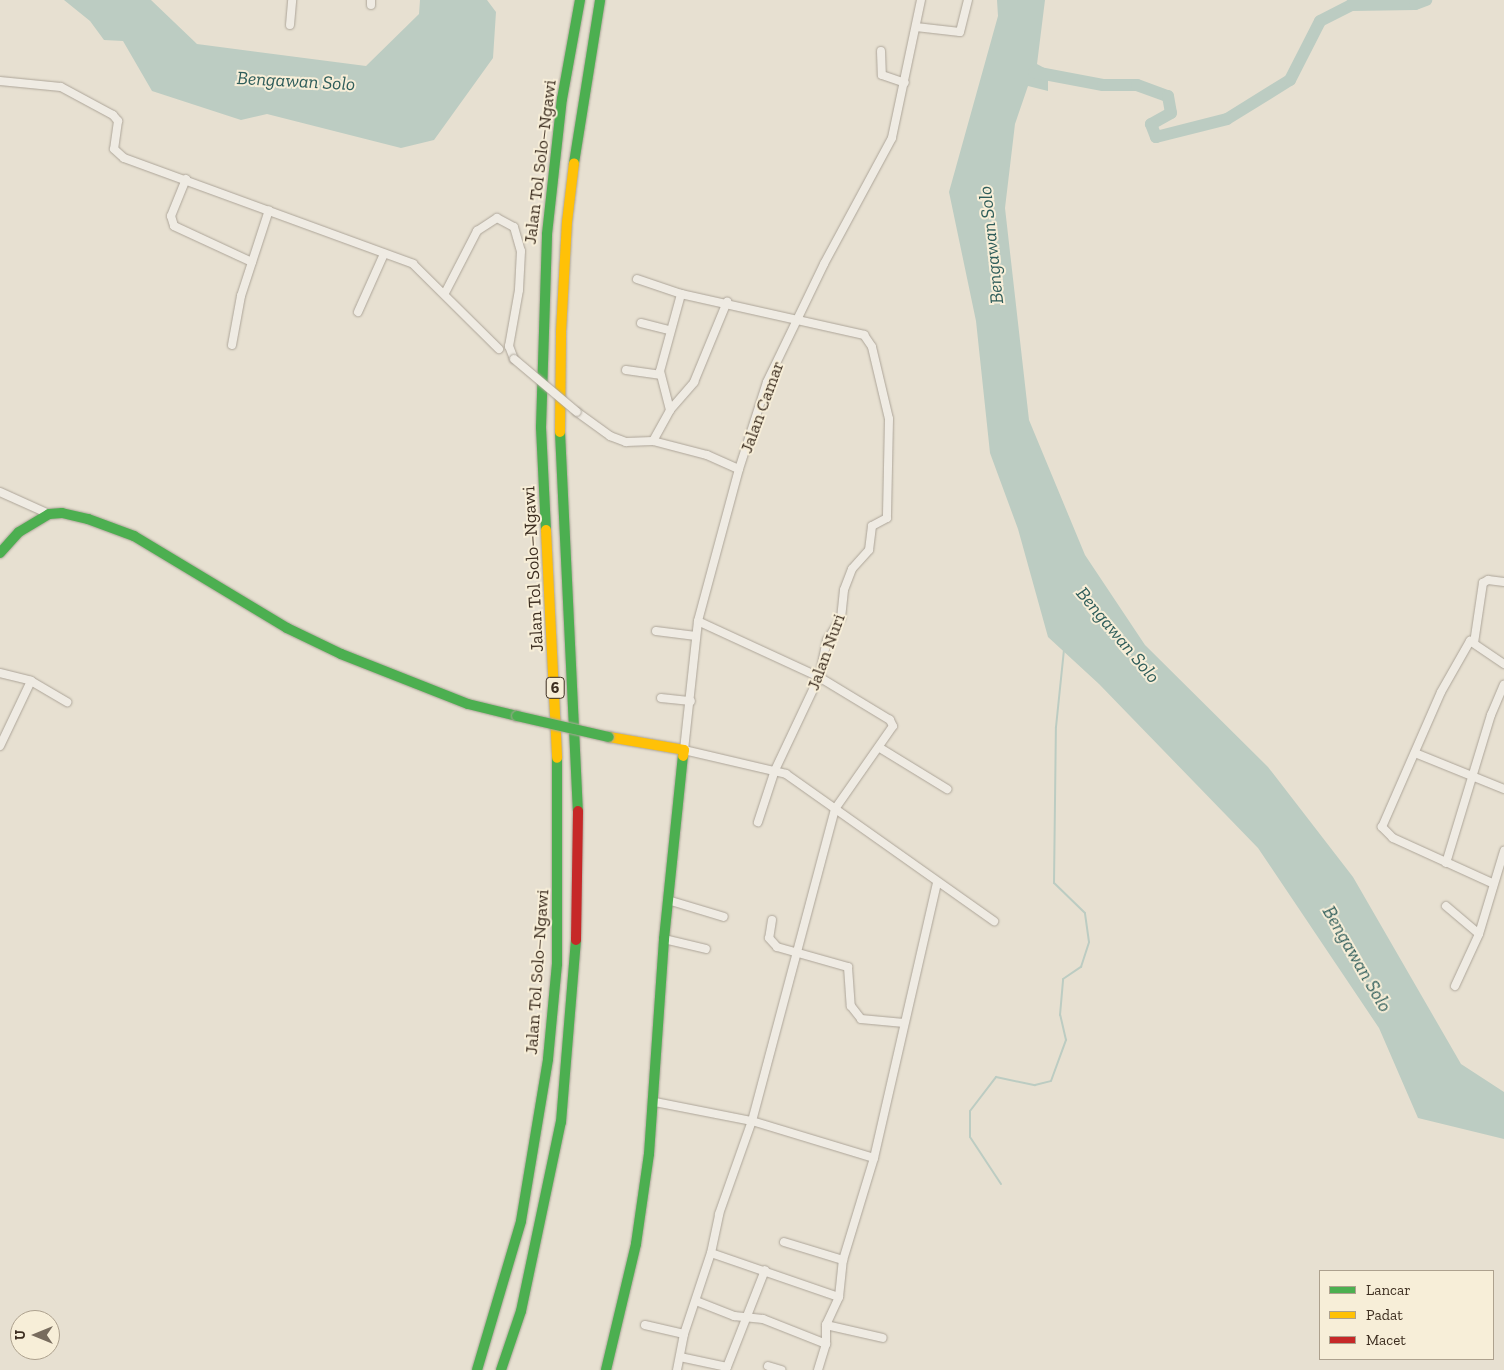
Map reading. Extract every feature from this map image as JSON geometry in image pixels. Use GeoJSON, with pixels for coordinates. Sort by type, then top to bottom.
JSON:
{"type":"FeatureCollection","features":[{"type":"Feature","properties":{"kind":"main road","name":"Jalan Tol Solo–Ngawi"},"geometry":{"type":"LineString","coordinates":[[477,1370],[521,1221],[548,1059],[557,964],[557,765],[541,427],[542,338],[547,234],[562,99],[580,0]]}},
{"type":"Feature","properties":{"kind":"main road","name":"Jalan Tol Solo–Ngawi"},"geometry":{"type":"LineString","coordinates":[[501,1370],[523,1301],[561,1122],[576,973],[580,844],[578,766],[560,424],[561,332],[567,222],[582,100],[600,0]]}},
{"type":"Feature","properties":{"kind":"main road"},"geometry":{"type":"LineString","coordinates":[[0,553],[19,532],[49,514],[62,513],[88,518],[134,536],[287,628],[316,642],[468,704],[609,737],[684,750],[671,901],[664,939],[655,1102],[636,1244],[606,1370]]}},
{"type":"Feature","properties":{"kind":"street"},"geometry":{"type":"LineString","coordinates":[[290,25],[292,0]]}},
{"type":"Feature","properties":{"kind":"street","name":"Jalan Camar"},"geometry":{"type":"LineString","coordinates":[[684,750],[698,621],[739,469],[767,382],[800,318],[824,264],[887,150],[905,83],[921,0]]}},
{"type":"Feature","properties":{"kind":"street"},"geometry":{"type":"LineString","coordinates":[[916,27],[960,32],[968,0]]}},
{"type":"Feature","properties":{"kind":"street"},"geometry":{"type":"LineString","coordinates":[[881,51],[882,75],[905,83]]}},
{"type":"Feature","properties":{"kind":"street"},"geometry":{"type":"LineString","coordinates":[[0,81],[61,87],[116,116],[118,124],[114,149],[118,155],[417,267],[445,293],[498,349]]}},
{"type":"Feature","properties":{"kind":"street"},"geometry":{"type":"LineString","coordinates":[[186,179],[172,214],[174,226],[252,262]]}},
{"type":"Feature","properties":{"kind":"street"},"geometry":{"type":"LineString","coordinates":[[232,345],[241,296],[269,210]]}},
{"type":"Feature","properties":{"kind":"street"},"geometry":{"type":"LineString","coordinates":[[445,293],[477,231],[498,218],[514,227],[521,251],[519,290],[509,346],[514,359],[577,412],[610,436],[626,442],[653,441],[707,455],[739,469]]}},
{"type":"Feature","properties":{"kind":"street"},"geometry":{"type":"LineString","coordinates":[[358,312],[384,254]]}},
{"type":"Feature","properties":{"kind":"street"},"geometry":{"type":"LineString","coordinates":[[638,279],[681,294],[800,318]]}},
{"type":"Feature","properties":{"kind":"street"},"geometry":{"type":"LineString","coordinates":[[670,410],[660,375],[669,330],[681,294]]}},
{"type":"Feature","properties":{"kind":"street"},"geometry":{"type":"LineString","coordinates":[[653,441],[670,410],[694,382],[727,302]]}},
{"type":"Feature","properties":{"kind":"street","name":"Jalan Nuri"},"geometry":{"type":"LineString","coordinates":[[758,822],[775,770],[818,677],[827,640],[841,618],[844,590],[852,568],[869,550],[872,526],[887,518],[891,430],[868,338],[800,318]]}},
{"type":"Feature","properties":{"kind":"street"},"geometry":{"type":"LineString","coordinates":[[641,323],[669,330]]}},
{"type":"Feature","properties":{"kind":"street"},"geometry":{"type":"LineString","coordinates":[[626,370],[660,375]]}},
{"type":"Feature","properties":{"kind":"street"},"geometry":{"type":"LineString","coordinates":[[0,492],[49,514]]}},
{"type":"Feature","properties":{"kind":"street"},"geometry":{"type":"LineString","coordinates":[[1474,643],[1483,583],[1488,580],[1504,582]]}},
{"type":"Feature","properties":{"kind":"street"},"geometry":{"type":"LineString","coordinates":[[677,1370],[684,1334],[711,1253],[719,1214],[752,1121],[836,809],[893,729],[890,720],[818,677],[698,621]]}},
{"type":"Feature","properties":{"kind":"street"},"geometry":{"type":"LineString","coordinates":[[656,631],[696,636]]}},
{"type":"Feature","properties":{"kind":"street"},"geometry":{"type":"LineString","coordinates":[[1492,883],[1386,834],[1382,827],[1441,692],[1470,641],[1504,664]]}},
{"type":"Feature","properties":{"kind":"street"},"geometry":{"type":"LineString","coordinates":[[0,673],[31,681],[67,702]]}},
{"type":"Feature","properties":{"kind":"street"},"geometry":{"type":"LineString","coordinates":[[0,746],[31,681]]}},
{"type":"Feature","properties":{"kind":"street"},"geometry":{"type":"LineString","coordinates":[[1446,863],[1504,685]]}},
{"type":"Feature","properties":{"kind":"street"},"geometry":{"type":"LineString","coordinates":[[661,698],[690,701]]}},
{"type":"Feature","properties":{"kind":"street"},"geometry":{"type":"LineString","coordinates":[[880,748],[947,789]]}},
{"type":"Feature","properties":{"kind":"street"},"geometry":{"type":"LineString","coordinates":[[684,750],[775,770],[796,779],[994,921]]}},
{"type":"Feature","properties":{"kind":"street"},"geometry":{"type":"LineString","coordinates":[[1415,753],[1504,789]]}},
{"type":"Feature","properties":{"kind":"street"},"geometry":{"type":"LineString","coordinates":[[1456,986],[1479,934],[1492,883],[1504,851]]}},
{"type":"Feature","properties":{"kind":"street"},"geometry":{"type":"LineString","coordinates":[[818,1370],[826,1344],[826,1325],[839,1296],[844,1260],[874,1158],[938,882]]}},
{"type":"Feature","properties":{"kind":"street"},"geometry":{"type":"LineString","coordinates":[[671,901],[724,917]]}},
{"type":"Feature","properties":{"kind":"street"},"geometry":{"type":"LineString","coordinates":[[1446,906],[1479,934]]}},
{"type":"Feature","properties":{"kind":"street"},"geometry":{"type":"LineString","coordinates":[[772,920],[770,942],[797,954],[848,967],[851,1006],[861,1019],[904,1023]]}},
{"type":"Feature","properties":{"kind":"street"},"geometry":{"type":"LineString","coordinates":[[664,939],[706,949]]}},
{"type":"Feature","properties":{"kind":"street"},"geometry":{"type":"LineString","coordinates":[[655,1102],[752,1121],[874,1158]]}},
{"type":"Feature","properties":{"kind":"street"},"geometry":{"type":"LineString","coordinates":[[784,1242],[844,1260]]}},
{"type":"Feature","properties":{"kind":"street"},"geometry":{"type":"LineString","coordinates":[[711,1253],[839,1296]]}},
{"type":"Feature","properties":{"kind":"street"},"geometry":{"type":"LineString","coordinates":[[680,1357],[728,1367],[765,1270]]}},
{"type":"Feature","properties":{"kind":"street"},"geometry":{"type":"LineString","coordinates":[[696,1301],[734,1316],[763,1319],[826,1344]]}},
{"type":"Feature","properties":{"kind":"street"},"geometry":{"type":"LineString","coordinates":[[645,1325],[684,1334]]}},
{"type":"Feature","properties":{"kind":"street"},"geometry":{"type":"LineString","coordinates":[[826,1325],[884,1338]]}},
{"type":"Feature","properties":{"kind":"street"},"geometry":{"type":"LineString","coordinates":[[768,1366],[781,1370]]}},
{"type":"Feature","properties":{"kind":"water","name":"Bengawan Solo"},"geometry":{"type":"Polygon","coordinates":[[[64,0],[151,0],[197,44],[366,66],[419,14],[420,0],[487,0],[496,12],[493,58],[434,140],[401,148],[267,114],[241,120],[152,91],[123,41],[104,40],[90,21],[64,0]]]}},
{"type":"Feature","properties":{"kind":"water","name":"Bengawan Solo"},"geometry":{"type":"Polygon","coordinates":[[[997,0],[1045,0],[1037,64],[1048,70],[1048,91],[1028,86],[1015,124],[1005,208],[1029,420],[1085,555],[1145,645],[1268,767],[1353,877],[1461,1064],[1504,1092],[1504,1139],[1418,1118],[1379,1028],[1258,848],[1099,684],[1048,637],[1018,529],[990,453],[976,321],[949,192],[998,16],[997,0]]]}},
{"type":"Feature","properties":{"kind":"waterway"},"geometry":{"type":"LineString","coordinates":[[1034,72],[1103,85],[1137,85],[1168,96],[1171,113],[1151,124],[1156,137],[1227,119],[1290,80],[1320,21],[1351,5],[1415,4],[1426,0]]}},
{"type":"Feature","properties":{"kind":"waterway"},"geometry":{"type":"LineString","coordinates":[[1001,1184],[970,1137],[970,1111],[996,1077],[1035,1085],[1051,1081],[1066,1040],[1060,1015],[1063,979],[1081,967],[1089,942],[1085,913],[1054,883],[1056,727],[1064,649]]}},
{"type":"Feature","properties":{"kind":"traffic: fast"},"geometry":{"type":"LineString","coordinates":[[546,530],[541,427],[547,234],[562,99],[580,0]]}},
{"type":"Feature","properties":{"kind":"traffic: fast"},"geometry":{"type":"LineString","coordinates":[[574,163],[600,0]]}},
{"type":"Feature","properties":{"kind":"traffic: fast"},"geometry":{"type":"LineString","coordinates":[[560,432],[578,811]]}},
{"type":"Feature","properties":{"kind":"traffic: fast"},"geometry":{"type":"LineString","coordinates":[[0,553],[19,532],[49,514],[62,513],[88,519],[134,536],[287,628],[341,654],[468,704],[517,716]]}},
{"type":"Feature","properties":{"kind":"traffic: fast"},"geometry":{"type":"LineString","coordinates":[[517,716],[609,737]]}},
{"type":"Feature","properties":{"kind":"traffic: fast"},"geometry":{"type":"LineString","coordinates":[[606,1370],[636,1244],[649,1154],[664,939],[683,756]]}},
{"type":"Feature","properties":{"kind":"traffic: fast"},"geometry":{"type":"LineString","coordinates":[[477,1370],[521,1221],[548,1059],[557,964],[557,758]]}},
{"type":"Feature","properties":{"kind":"traffic: fast"},"geometry":{"type":"LineString","coordinates":[[501,1370],[521,1311],[561,1122],[576,940]]}},
{"type":"Feature","properties":{"kind":"traffic: slow"},"geometry":{"type":"LineString","coordinates":[[560,432],[561,332],[567,222],[574,163]]}},
{"type":"Feature","properties":{"kind":"traffic: slow"},"geometry":{"type":"LineString","coordinates":[[546,530],[557,758]]}},
{"type":"Feature","properties":{"kind":"traffic: slow"},"geometry":{"type":"LineString","coordinates":[[609,737],[684,750],[683,756]]}},
{"type":"Feature","properties":{"kind":"traffic: jam"},"geometry":{"type":"LineString","coordinates":[[576,940],[578,811]]}}]}
